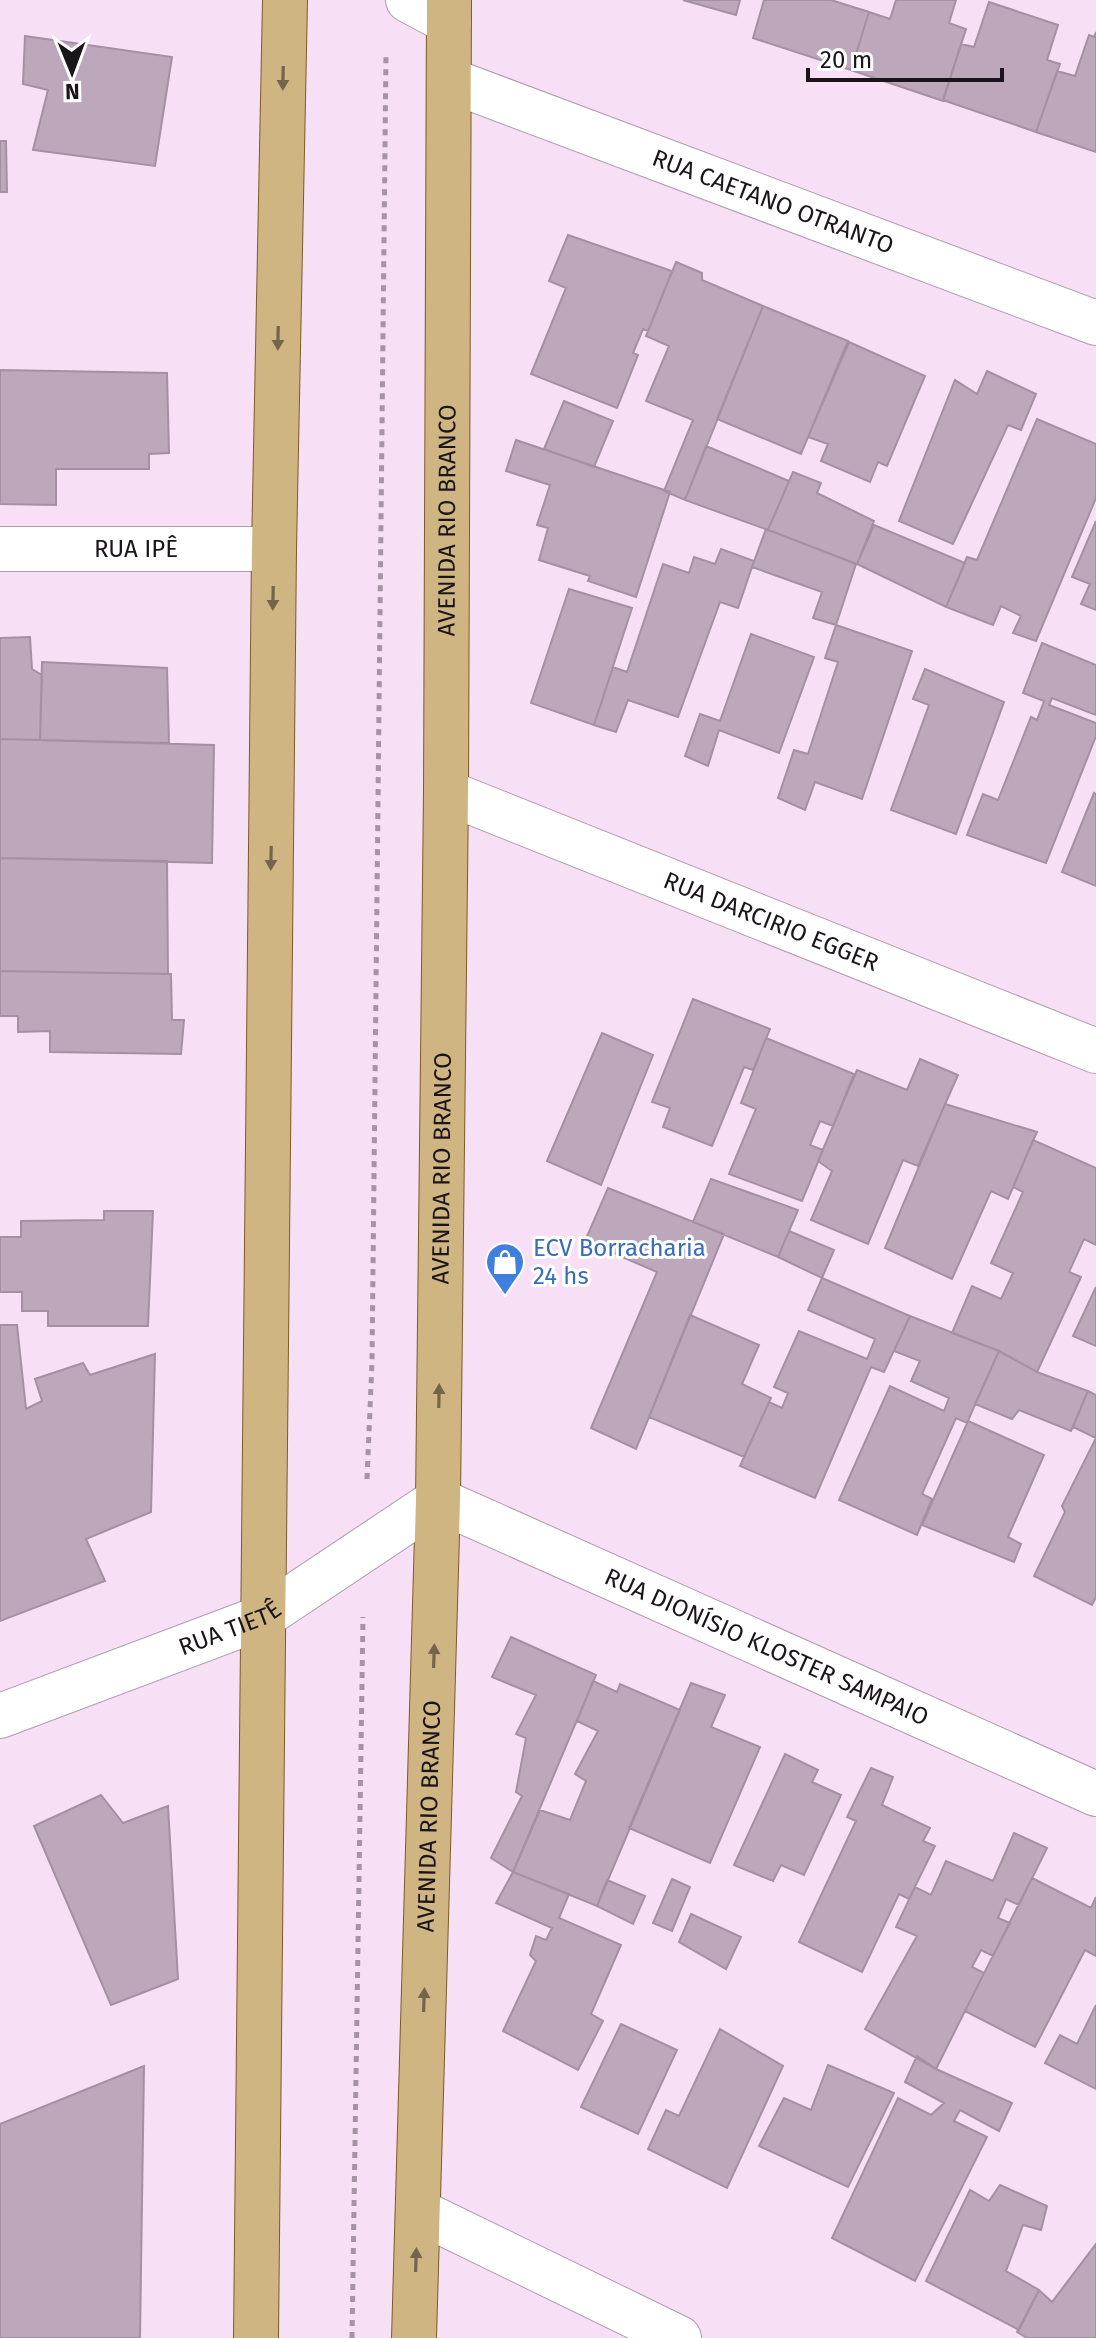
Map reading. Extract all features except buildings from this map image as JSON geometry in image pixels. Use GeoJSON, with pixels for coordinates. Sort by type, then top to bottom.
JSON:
{"type":"FeatureCollection","features":[{"type":"Feature","properties":{"kind":"main road"},"geometry":{"type":"LineString","coordinates":[[256,2338],[274,549],[285,0]]}},
{"type":"Feature","properties":{"kind":"main road","name":"AVENIDA RIO BRANCO"},"geometry":{"type":"LineString","coordinates":[[414,2338],[438,1500],[446,792],[449,11]]}},
{"type":"Feature","properties":{"kind":"street"},"geometry":{"type":"LineString","coordinates":[[408,0],[449,11]]}},
{"type":"Feature","properties":{"kind":"street","name":"RUA CAETANO OTRANTO"},"geometry":{"type":"LineString","coordinates":[[449,80],[1096,323]]}},
{"type":"Feature","properties":{"kind":"street","name":"RUA IPÊ"},"geometry":{"type":"LineString","coordinates":[[0,549],[274,549]]}},
{"type":"Feature","properties":{"kind":"street","name":"RUA DARCIRIO EGGER"},"geometry":{"type":"LineString","coordinates":[[446,792],[1096,1051]]}},
{"type":"Feature","properties":{"kind":"street","name":"RUA TIETÊ"},"geometry":{"type":"LineString","coordinates":[[0,1716],[263,1617],[438,1500]]}},
{"type":"Feature","properties":{"kind":"street","name":"RUA DIONÍSIO KLOSTER SAMPAIO"},"geometry":{"type":"LineString","coordinates":[[438,1500],[1096,1794]]}},
{"type":"Feature","properties":{"kind":"street"},"geometry":{"type":"LineString","coordinates":[[418,2211],[679,2338]]}},
{"type":"Feature","properties":{"kind":"path"},"geometry":{"type":"LineString","coordinates":[[352,2338],[364,1550],[372,1363],[386,48]]}},
{"type":"Feature","properties":{"kind":"place","name":"ECV Borracharia 24 hs"},"geometry":{"type":"Point","coordinates":[505,1296]}}]}
